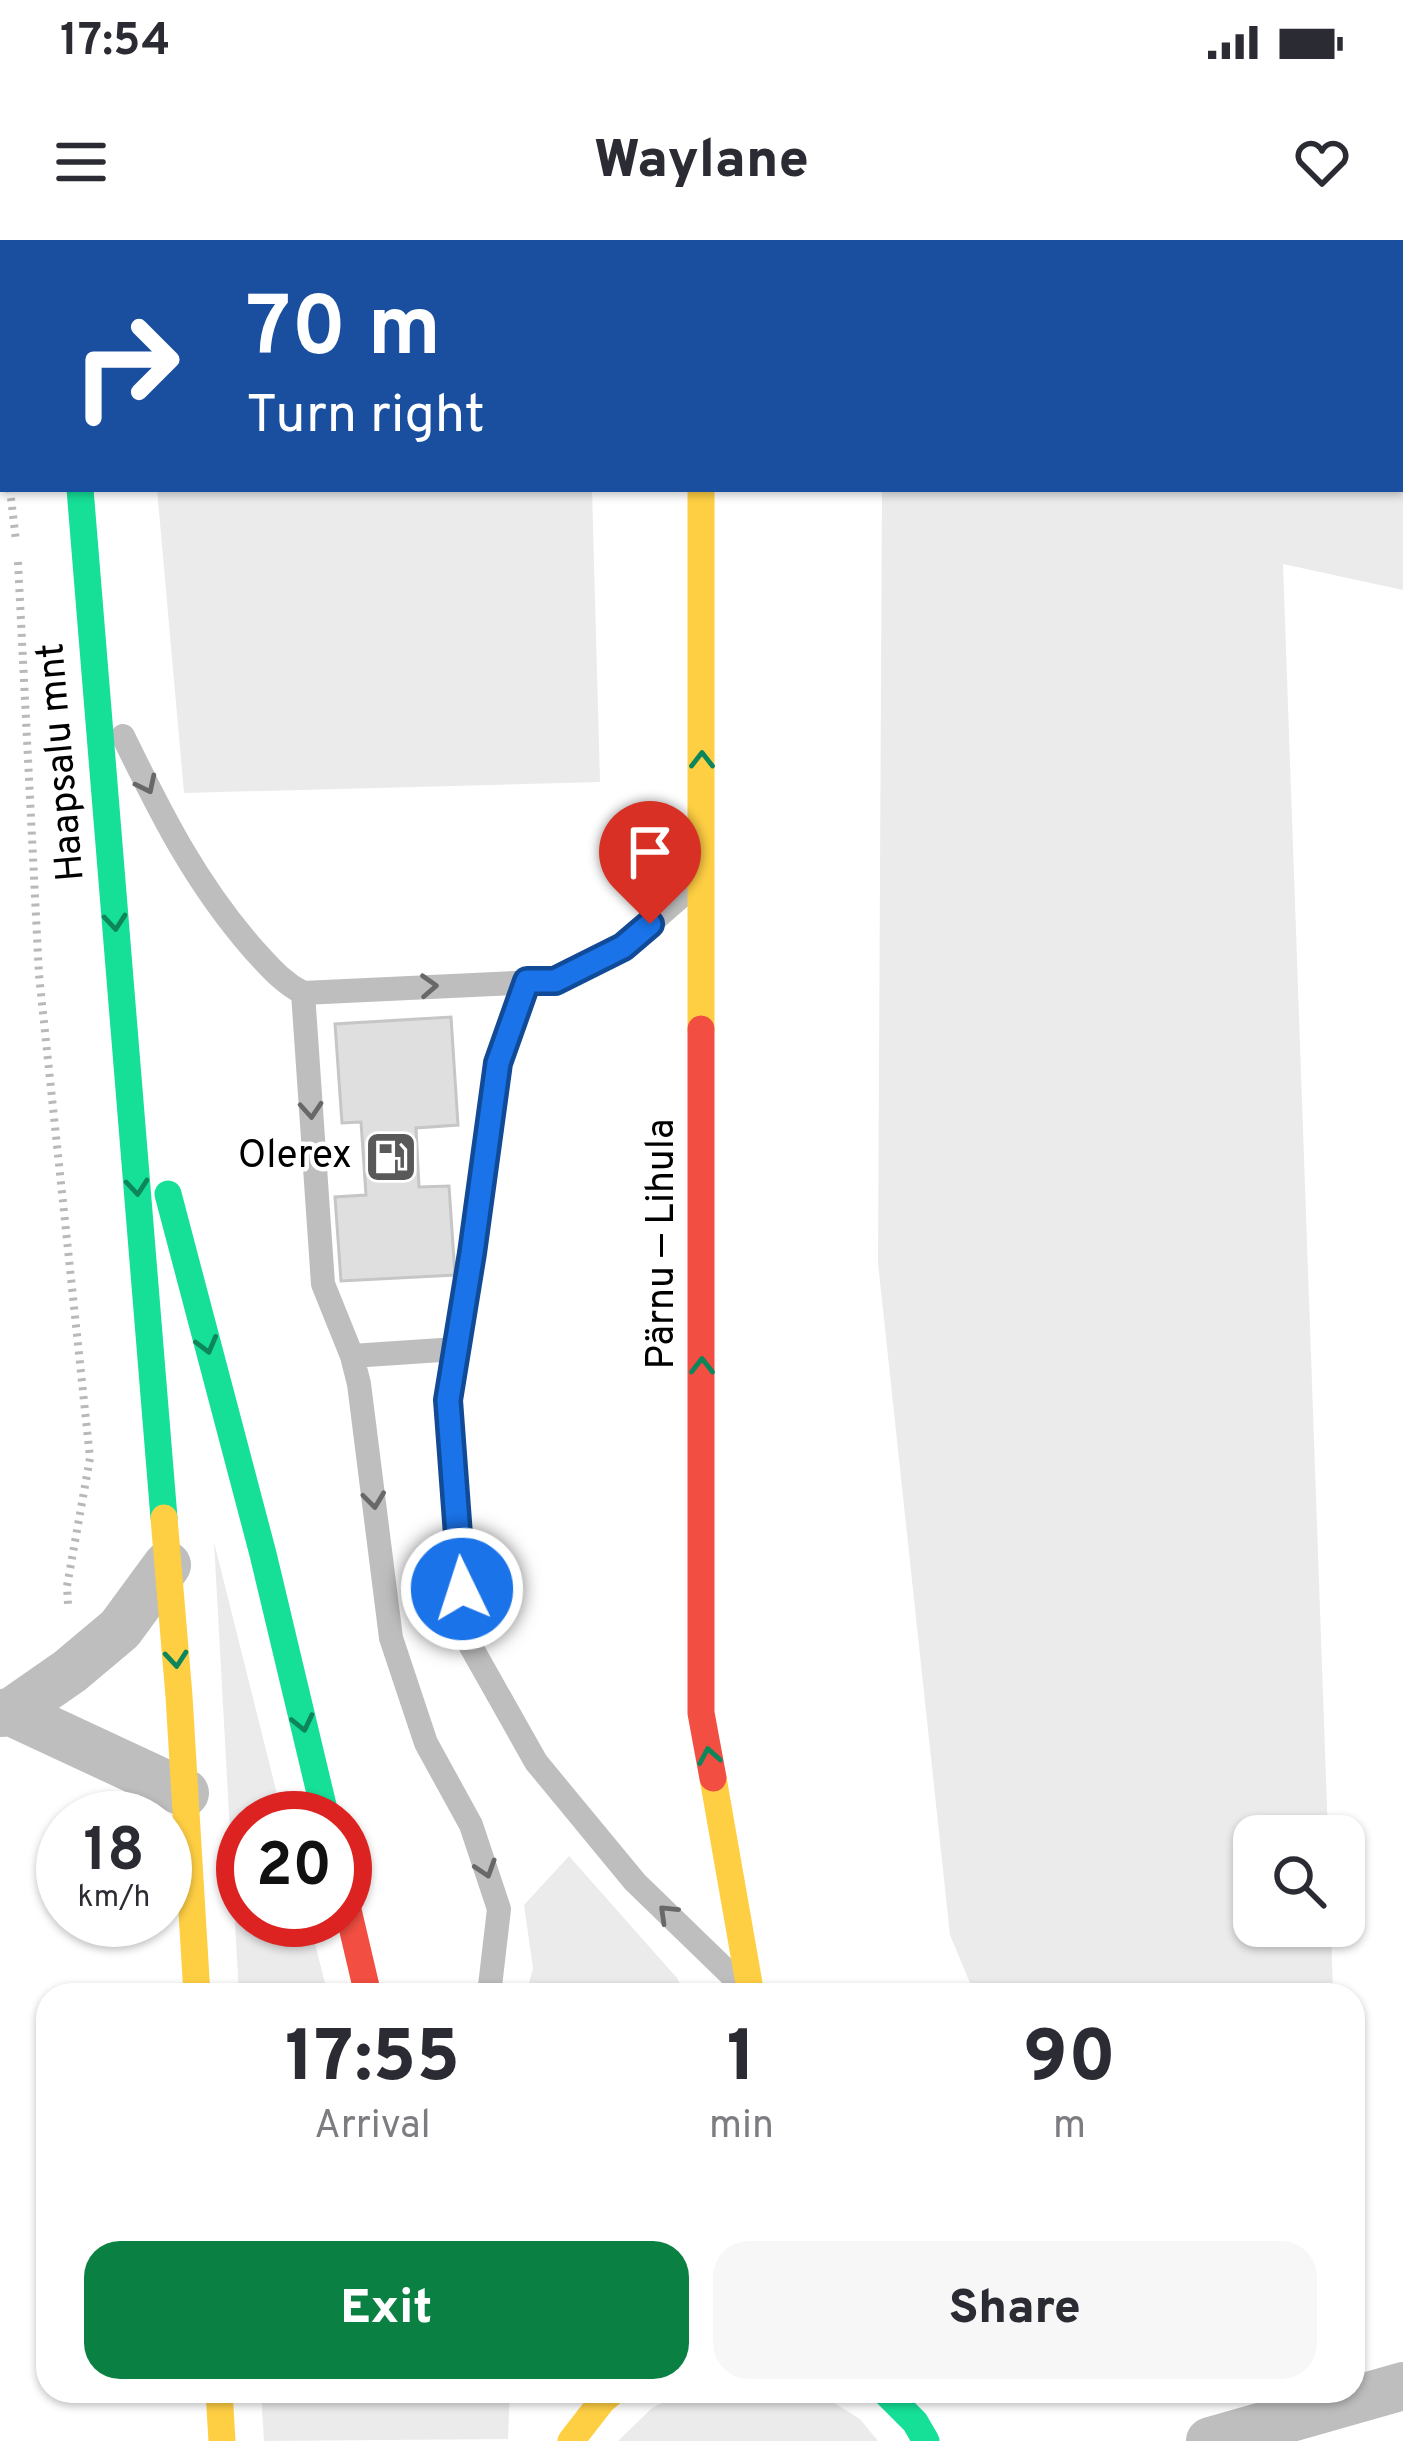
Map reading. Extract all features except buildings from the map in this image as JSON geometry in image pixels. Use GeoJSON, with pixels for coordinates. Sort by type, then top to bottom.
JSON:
{"type":"FeatureCollection","features":[{"type":"Feature","properties":{"kind":"main road","name":"Haapsalu mnt"},"geometry":{"type":"LineString","coordinates":[[80,492],[124,1028]]}},
{"type":"Feature","properties":{"kind":"main road","name":"Pärnu — Lihula"},"geometry":{"type":"LineString","coordinates":[[701,492],[701,1714],[749,1983]]}},
{"type":"Feature","properties":{"kind":"main road"},"geometry":{"type":"LineString","coordinates":[[124,1028],[185,1791]]}},
{"type":"Feature","properties":{"kind":"main road"},"geometry":{"type":"LineString","coordinates":[[124,1028],[319,1791]]}},
{"type":"Feature","properties":{"kind":"main road"},"geometry":{"type":"LineString","coordinates":[[192,1911],[196,1983]]}},
{"type":"Feature","properties":{"kind":"main road"},"geometry":{"type":"LineString","coordinates":[[357,1947],[365,1983]]}},
{"type":"Feature","properties":{"kind":"main road"},"geometry":{"type":"LineString","coordinates":[[220,2403],[222,2441]]}},
{"type":"Feature","properties":{"kind":"main road"},"geometry":{"type":"LineString","coordinates":[[572,2440],[600,2403]]}},
{"type":"Feature","properties":{"kind":"main road"},"geometry":{"type":"LineString","coordinates":[[895,2403],[920,2432]]}},
{"type":"Feature","properties":{"kind":"main road"},"geometry":{"type":"LineString","coordinates":[[906,2403],[920,2432]]}},
{"type":"Feature","properties":{"kind":"main road"},"geometry":{"type":"LineString","coordinates":[[563,2407],[572,2440]]}},
{"type":"Feature","properties":{"kind":"street"},"geometry":{"type":"LineString","coordinates":[[5,1713],[70,1671],[120,1629],[167,1564]]}},
{"type":"Feature","properties":{"kind":"street"},"geometry":{"type":"LineString","coordinates":[[5,1713],[180,1791]]}},
{"type":"Feature","properties":{"kind":"street"},"geometry":{"type":"LineString","coordinates":[[1365,2397],[1403,2386]]}},
{"type":"Feature","properties":{"kind":"street"},"geometry":{"type":"LineString","coordinates":[[1210,2441],[1343,2403]]}},
{"type":"Feature","properties":{"kind":"lane"},"geometry":{"type":"LineString","coordinates":[[96,680],[173,838],[231,924],[284,982],[302,993],[555,981],[623,947],[703,877]]}},
{"type":"Feature","properties":{"kind":"lane"},"geometry":{"type":"LineString","coordinates":[[527,981],[498,1063],[448,1400],[465,1636],[536,1762],[635,1882],[739,1983]]}},
{"type":"Feature","properties":{"kind":"lane"},"geometry":{"type":"LineString","coordinates":[[302,993],[323,1284],[359,1384],[391,1638],[426,1743],[471,1825],[499,1909],[490,1983]]}},
{"type":"Feature","properties":{"kind":"lane"},"geometry":{"type":"LineString","coordinates":[[352,1356],[456,1349]]}},
{"type":"Feature","properties":{"kind":"path"},"geometry":{"type":"LineString","coordinates":[[10,492],[38,975],[90,1458],[67,1586],[70,1671]]}},
{"type":"Feature","properties":{"kind":"shaded area"},"geometry":{"type":"Polygon","coordinates":[[[157,492],[592,492],[600,782],[184,793],[157,492]]]}},
{"type":"Feature","properties":{"kind":"shaded area"},"geometry":{"type":"Polygon","coordinates":[[[882,492],[1403,492],[1403,590],[1283,564],[1327,1815],[1233,1815],[1233,1947],[1332,1947],[1333,1983],[970,1983],[950,1935],[878,1263],[882,492]]]}},
{"type":"Feature","properties":{"kind":"shaded area"},"geometry":{"type":"Polygon","coordinates":[[[214,1542],[276,1791],[228,1791],[214,1542]]]}},
{"type":"Feature","properties":{"kind":"shaded area"},"geometry":{"type":"Polygon","coordinates":[[[569,1856],[679,1983],[529,1983],[533,1968],[524,1905],[569,1856]]]}},
{"type":"Feature","properties":{"kind":"shaded area"},"geometry":{"type":"Polygon","coordinates":[[[236,1947],[316,1947],[325,1983],[238,1983],[236,1947]]]}},
{"type":"Feature","properties":{"kind":"shaded area"},"geometry":{"type":"Polygon","coordinates":[[[262,2403],[510,2403],[508,2439],[264,2441],[262,2403]]]}},
{"type":"Feature","properties":{"kind":"shaded area"},"geometry":{"type":"Polygon","coordinates":[[[662,2403],[834,2403],[860,2419],[878,2441],[618,2441],[662,2403]]]}},
{"type":"Feature","properties":{"kind":"traffic: fast"},"geometry":{"type":"LineString","coordinates":[[80,492],[164,1518]]}},
{"type":"Feature","properties":{"kind":"traffic: fast"},"geometry":{"type":"LineString","coordinates":[[168,1194],[320,1791]]}},
{"type":"Feature","properties":{"kind":"traffic: fast"},"geometry":{"type":"LineString","coordinates":[[896,2403],[926,2441]]}},
{"type":"Feature","properties":{"kind":"traffic: slow"},"geometry":{"type":"LineString","coordinates":[[701,492],[701,1029]]}},
{"type":"Feature","properties":{"kind":"traffic: slow"},"geometry":{"type":"LineString","coordinates":[[164,1518],[196,1983]]}},
{"type":"Feature","properties":{"kind":"traffic: slow"},"geometry":{"type":"LineString","coordinates":[[713,1778],[749,1983]]}},
{"type":"Feature","properties":{"kind":"traffic: slow"},"geometry":{"type":"LineString","coordinates":[[220,2403],[222,2441]]}},
{"type":"Feature","properties":{"kind":"traffic: slow"},"geometry":{"type":"LineString","coordinates":[[571,2441],[600,2403]]}},
{"type":"Feature","properties":{"kind":"traffic: jam"},"geometry":{"type":"LineString","coordinates":[[701,1029],[701,1713],[713,1778]]}},
{"type":"Feature","properties":{"kind":"traffic: jam"},"geometry":{"type":"LineString","coordinates":[[357,1947],[365,1983]]}},
{"type":"Feature","properties":{"kind":"place","name":"Olerex"},"geometry":{"type":"Point","coordinates":[391,1157]}},
{"type":"Feature","properties":{"kind":"route"},"geometry":{"type":"LineString","coordinates":[[462,1589],[448,1400],[498,1063],[527,981],[555,981],[623,947],[650,924]]}}]}
